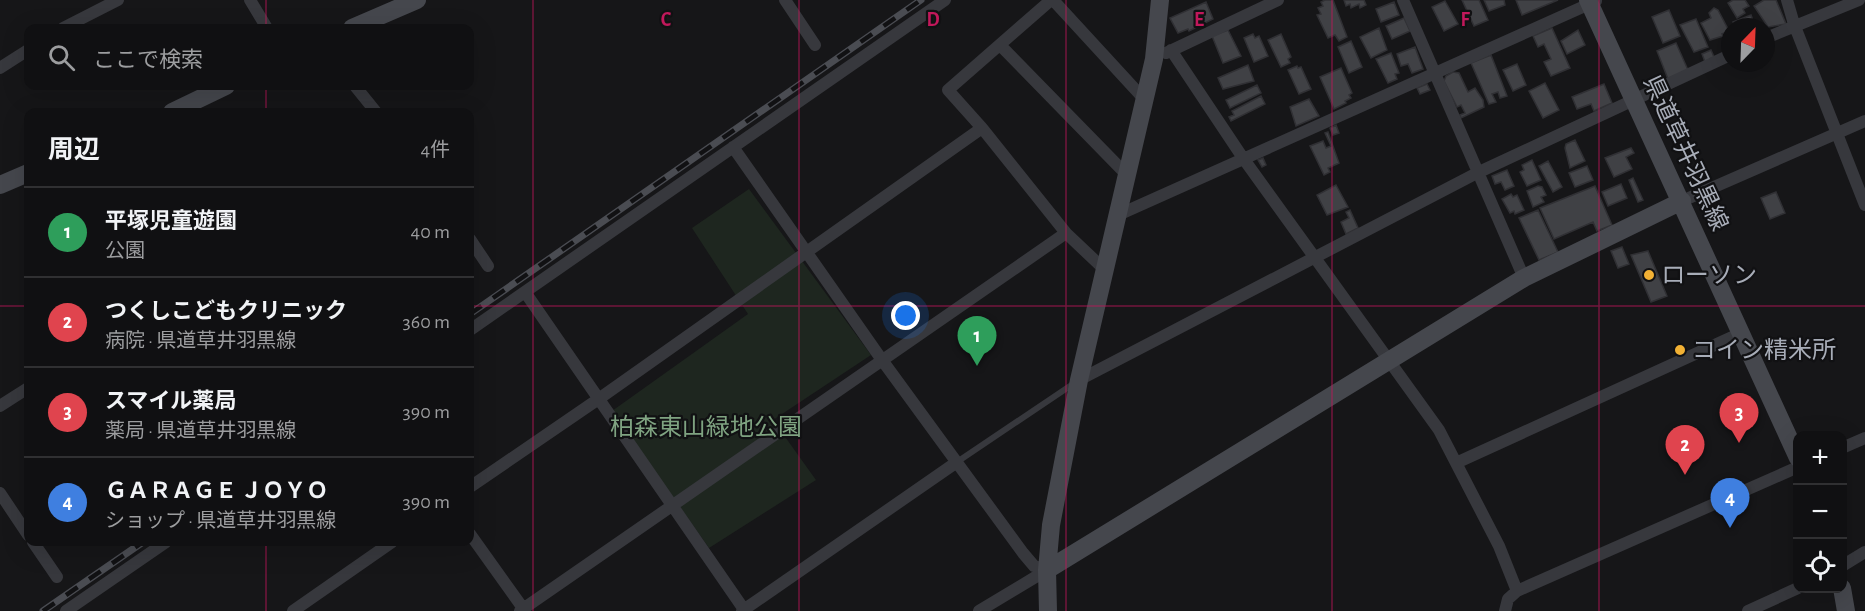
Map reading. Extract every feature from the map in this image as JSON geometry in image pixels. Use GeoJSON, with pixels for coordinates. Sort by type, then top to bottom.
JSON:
{"type":"FeatureCollection","features":[{"type":"Feature","properties":{"kind":"street"},"geometry":{"type":"LineString","coordinates":[[71,24],[118,0]]}},
{"type":"Feature","properties":{"kind":"street"},"geometry":{"type":"LineString","coordinates":[[250,0],[265,24]]}},
{"type":"Feature","properties":{"kind":"street"},"geometry":{"type":"LineString","coordinates":[[361,24],[417,0]]}},
{"type":"Feature","properties":{"kind":"street"},"geometry":{"type":"LineString","coordinates":[[785,0],[815,45]]}},
{"type":"Feature","properties":{"kind":"street"},"geometry":{"type":"LineString","coordinates":[[474,327],[945,0]]}},
{"type":"Feature","properties":{"kind":"street"},"geometry":{"type":"LineString","coordinates":[[1105,270],[1066,232],[982,128],[948,90],[1052,0],[1145,100]]}},
{"type":"Feature","properties":{"kind":"street"},"geometry":{"type":"LineString","coordinates":[[1048,611],[1047,570],[1051,525],[1078,380],[1154,59],[1160,0]]}},
{"type":"Feature","properties":{"kind":"street"},"geometry":{"type":"LineString","coordinates":[[1154,59],[1278,0]]}},
{"type":"Feature","properties":{"kind":"street"},"geometry":{"type":"LineString","coordinates":[[1403,0],[1524,278]]}},
{"type":"Feature","properties":{"kind":"street"},"geometry":{"type":"LineString","coordinates":[[1787,0],[1836,135],[1865,205]]}},
{"type":"Feature","properties":{"kind":"street"},"geometry":{"type":"LineString","coordinates":[[1775,34],[1859,0]]}},
{"type":"Feature","properties":{"kind":"street"},"geometry":{"type":"LineString","coordinates":[[1118,215],[1592,1]]}},
{"type":"Feature","properties":{"kind":"street","name":"県道草井羽黒線"},"geometry":{"type":"LineString","coordinates":[[1592,1],[1793,449]]}},
{"type":"Feature","properties":{"kind":"street"},"geometry":{"type":"LineString","coordinates":[[999,45],[1127,175]]}},
{"type":"Feature","properties":{"kind":"street"},"geometry":{"type":"LineString","coordinates":[[1171,50],[1243,158],[1439,430],[1499,546],[1517,591]]}},
{"type":"Feature","properties":{"kind":"street"},"geometry":{"type":"LineString","coordinates":[[0,68],[24,53]]}},
{"type":"Feature","properties":{"kind":"street"},"geometry":{"type":"LineString","coordinates":[[1078,380],[1477,173],[1721,59]]}},
{"type":"Feature","properties":{"kind":"street"},"geometry":{"type":"LineString","coordinates":[[180,108],[218,90]]}},
{"type":"Feature","properties":{"kind":"street"},"geometry":{"type":"LineString","coordinates":[[359,90],[373,108]]}},
{"type":"Feature","properties":{"kind":"street"},"geometry":{"type":"LineString","coordinates":[[979,611],[1524,278],[1682,201],[1865,122]]}},
{"type":"Feature","properties":{"kind":"street"},"geometry":{"type":"LineString","coordinates":[[474,484],[982,128]]}},
{"type":"Feature","properties":{"kind":"street"},"geometry":{"type":"LineString","coordinates":[[733,147],[882,360],[1023,552],[1034,566],[1047,570]]}},
{"type":"Feature","properties":{"kind":"street"},"geometry":{"type":"LineString","coordinates":[[0,185],[24,175]]}},
{"type":"Feature","properties":{"kind":"street"},"geometry":{"type":"LineString","coordinates":[[474,540],[522,610],[1066,232]]}},
{"type":"Feature","properties":{"kind":"street"},"geometry":{"type":"LineString","coordinates":[[474,245],[488,266]]}},
{"type":"Feature","properties":{"kind":"street"},"geometry":{"type":"LineString","coordinates":[[525,292],[744,610],[957,462]]}},
{"type":"Feature","properties":{"kind":"street"},"geometry":{"type":"LineString","coordinates":[[1456,463],[1741,333]]}},
{"type":"Feature","properties":{"kind":"street"},"geometry":{"type":"LineString","coordinates":[[0,406],[24,391]]}},
{"type":"Feature","properties":{"kind":"street"},"geometry":{"type":"LineString","coordinates":[[1847,445],[1865,438]]}},
{"type":"Feature","properties":{"kind":"street"},"geometry":{"type":"LineString","coordinates":[[1505,611],[1508,599],[1517,591],[1793,469]]}},
{"type":"Feature","properties":{"kind":"street"},"geometry":{"type":"LineString","coordinates":[[0,493],[24,529]]}},
{"type":"Feature","properties":{"kind":"street"},"geometry":{"type":"LineString","coordinates":[[36,546],[57,577]]}},
{"type":"Feature","properties":{"kind":"street"},"geometry":{"type":"LineString","coordinates":[[75,609],[161,546]]}},
{"type":"Feature","properties":{"kind":"street"},"geometry":{"type":"LineString","coordinates":[[293,611],[386,546]]}},
{"type":"Feature","properties":{"kind":"street"},"geometry":{"type":"LineString","coordinates":[[1847,563],[1865,552]]}},
{"type":"Feature","properties":{"kind":"street"},"geometry":{"type":"LineString","coordinates":[[1748,611],[1793,590]]}},
{"type":"Feature","properties":{"kind":"street"},"geometry":{"type":"LineString","coordinates":[[1843,593],[1846,611]]}},
{"type":"Feature","properties":{"kind":"lane"},"geometry":{"type":"LineString","coordinates":[[957,462],[1078,380]]}},
{"type":"Feature","properties":{"kind":"green space","name":"柏森東山緑地公園"},"geometry":{"type":"Polygon","coordinates":[[[749,189],[871,355],[773,420],[816,480],[709,548],[612,411],[748,314],[692,228],[749,189]]]}},
{"type":"Feature","properties":{"kind":"building"},"geometry":{"type":"Polygon","coordinates":[[[1333,0],[1347,37],[1339,41],[1335,35],[1328,38],[1317,15],[1321,14],[1318,8],[1323,6],[1321,2],[1333,0]]]}},
{"type":"Feature","properties":{"kind":"building"},"geometry":{"type":"Polygon","coordinates":[[[1344,0],[1364,0],[1366,5],[1360,8],[1359,4],[1351,8],[1350,4],[1346,6],[1344,0]]]}},
{"type":"Feature","properties":{"kind":"building"},"geometry":{"type":"Polygon","coordinates":[[[1462,0],[1479,0],[1488,20],[1474,26],[1462,0]]]}},
{"type":"Feature","properties":{"kind":"building"},"geometry":{"type":"Polygon","coordinates":[[[1484,0],[1504,0],[1505,5],[1489,11],[1484,0]]]}},
{"type":"Feature","properties":{"kind":"building"},"geometry":{"type":"Polygon","coordinates":[[[1516,0],[1558,0],[1522,15],[1516,0]]]}},
{"type":"Feature","properties":{"kind":"building"},"geometry":{"type":"Polygon","coordinates":[[[1733,0],[1745,0],[1749,6],[1743,9],[1745,13],[1737,18],[1728,3],[1733,0]]]}},
{"type":"Feature","properties":{"kind":"building"},"geometry":{"type":"Polygon","coordinates":[[[1764,0],[1776,0],[1786,24],[1775,26],[1775,18],[1762,18],[1754,6],[1764,0]]]}},
{"type":"Feature","properties":{"kind":"building"},"geometry":{"type":"Polygon","coordinates":[[[1445,1],[1458,24],[1444,31],[1432,7],[1445,1]]]}},
{"type":"Feature","properties":{"kind":"building"},"geometry":{"type":"Polygon","coordinates":[[[1206,2],[1213,19],[1189,31],[1188,29],[1178,33],[1170,18],[1206,2]]]}},
{"type":"Feature","properties":{"kind":"building"},"geometry":{"type":"Polygon","coordinates":[[[1394,2],[1399,15],[1381,22],[1376,9],[1394,2]]]}},
{"type":"Feature","properties":{"kind":"building"},"geometry":{"type":"Polygon","coordinates":[[[1714,8],[1718,10],[1722,18],[1721,37],[1710,40],[1701,23],[1711,18],[1709,13],[1714,8]]]}},
{"type":"Feature","properties":{"kind":"building"},"geometry":{"type":"Polygon","coordinates":[[[1669,10],[1680,36],[1663,43],[1652,17],[1669,10]]]}},
{"type":"Feature","properties":{"kind":"building"},"geometry":{"type":"Polygon","coordinates":[[[1404,18],[1410,31],[1392,39],[1386,26],[1404,18]]]}},
{"type":"Feature","properties":{"kind":"building"},"geometry":{"type":"Polygon","coordinates":[[[1696,19],[1708,47],[1694,52],[1680,25],[1696,19]]]}},
{"type":"Feature","properties":{"kind":"building"},"geometry":{"type":"Polygon","coordinates":[[[1379,28],[1387,50],[1371,58],[1360,37],[1379,28]]]}},
{"type":"Feature","properties":{"kind":"building"},"geometry":{"type":"Polygon","coordinates":[[[1552,28],[1570,68],[1551,76],[1544,62],[1551,59],[1544,44],[1538,47],[1533,36],[1552,28]]]}},
{"type":"Feature","properties":{"kind":"building"},"geometry":{"type":"Polygon","coordinates":[[[1228,30],[1241,56],[1223,63],[1212,36],[1228,30]]]}},
{"type":"Feature","properties":{"kind":"building"},"geometry":{"type":"Polygon","coordinates":[[[1578,30],[1585,45],[1567,54],[1561,41],[1578,30]]]}},
{"type":"Feature","properties":{"kind":"building"},"geometry":{"type":"Polygon","coordinates":[[[1253,34],[1255,38],[1259,36],[1268,56],[1254,62],[1244,38],[1253,34]]]}},
{"type":"Feature","properties":{"kind":"building"},"geometry":{"type":"Polygon","coordinates":[[[1281,34],[1291,57],[1288,59],[1290,63],[1281,67],[1268,40],[1281,34]]]}},
{"type":"Feature","properties":{"kind":"building"},"geometry":{"type":"Polygon","coordinates":[[[1351,41],[1362,67],[1349,73],[1338,47],[1351,41]]]}},
{"type":"Feature","properties":{"kind":"building"},"geometry":{"type":"Polygon","coordinates":[[[1676,43],[1688,70],[1668,79],[1657,51],[1676,43]]]}},
{"type":"Feature","properties":{"kind":"building"},"geometry":{"type":"Polygon","coordinates":[[[1415,47],[1423,69],[1412,73],[1408,64],[1401,66],[1397,54],[1415,47]]]}},
{"type":"Feature","properties":{"kind":"building"},"geometry":{"type":"Polygon","coordinates":[[[1711,50],[1714,57],[1705,62],[1702,54],[1711,50]]]}},
{"type":"Feature","properties":{"kind":"building"},"geometry":{"type":"Polygon","coordinates":[[[1391,53],[1399,73],[1395,74],[1397,79],[1388,83],[1376,59],[1391,53]]]}},
{"type":"Feature","properties":{"kind":"building"},"geometry":{"type":"Polygon","coordinates":[[[1491,55],[1507,96],[1500,98],[1498,92],[1492,94],[1496,102],[1489,104],[1471,63],[1491,55]]]}},
{"type":"Feature","properties":{"kind":"building"},"geometry":{"type":"Polygon","coordinates":[[[1517,64],[1526,85],[1513,91],[1503,70],[1517,64]]]}},
{"type":"Feature","properties":{"kind":"building"},"geometry":{"type":"Polygon","coordinates":[[[1248,65],[1254,81],[1223,89],[1218,78],[1248,65]]]}},
{"type":"Feature","properties":{"kind":"building"},"geometry":{"type":"Polygon","coordinates":[[[1297,66],[1301,67],[1311,89],[1299,94],[1288,70],[1297,66]]]}},
{"type":"Feature","properties":{"kind":"building"},"geometry":{"type":"Polygon","coordinates":[[[1341,68],[1352,93],[1349,95],[1351,98],[1345,101],[1346,103],[1334,109],[1320,77],[1341,68]]]}},
{"type":"Feature","properties":{"kind":"building"},"geometry":{"type":"Polygon","coordinates":[[[1453,72],[1459,73],[1468,92],[1475,88],[1483,100],[1484,107],[1461,118],[1460,115],[1465,113],[1461,105],[1457,107],[1444,81],[1446,76],[1453,72]]]}},
{"type":"Feature","properties":{"kind":"building"},"geometry":{"type":"Polygon","coordinates":[[[1545,83],[1559,110],[1543,118],[1529,91],[1545,83]]]}},
{"type":"Feature","properties":{"kind":"building"},"geometry":{"type":"Polygon","coordinates":[[[1427,84],[1430,90],[1420,94],[1417,88],[1427,84]]]}},
{"type":"Feature","properties":{"kind":"building"},"geometry":{"type":"Polygon","coordinates":[[[1604,84],[1612,103],[1594,111],[1591,104],[1577,109],[1572,97],[1604,84]]]}},
{"type":"Feature","properties":{"kind":"building"},"geometry":{"type":"Polygon","coordinates":[[[1257,85],[1261,93],[1230,108],[1226,100],[1257,85]]]}},
{"type":"Feature","properties":{"kind":"building"},"geometry":{"type":"Polygon","coordinates":[[[1261,96],[1265,104],[1231,121],[1229,117],[1234,115],[1232,111],[1261,96]]]}},
{"type":"Feature","properties":{"kind":"building"},"geometry":{"type":"Polygon","coordinates":[[[1309,99],[1319,116],[1296,126],[1290,107],[1309,99]]]}},
{"type":"Feature","properties":{"kind":"building"},"geometry":{"type":"Polygon","coordinates":[[[1336,125],[1339,133],[1333,135],[1330,128],[1336,125]]]}},
{"type":"Feature","properties":{"kind":"building"},"geometry":{"type":"Polygon","coordinates":[[[1328,132],[1339,163],[1328,168],[1330,172],[1324,175],[1310,146],[1323,141],[1326,148],[1331,146],[1325,133],[1328,132]]]}},
{"type":"Feature","properties":{"kind":"building"},"geometry":{"type":"Polygon","coordinates":[[[1575,140],[1585,161],[1570,168],[1565,148],[1566,144],[1575,140]]]}},
{"type":"Feature","properties":{"kind":"building"},"geometry":{"type":"Polygon","coordinates":[[[1631,148],[1634,153],[1626,157],[1632,169],[1614,177],[1605,158],[1631,148]]]}},
{"type":"Feature","properties":{"kind":"building"},"geometry":{"type":"Polygon","coordinates":[[[1263,158],[1266,165],[1262,167],[1258,160],[1263,158]]]}},
{"type":"Feature","properties":{"kind":"building"},"geometry":{"type":"Polygon","coordinates":[[[1532,160],[1541,180],[1527,186],[1520,172],[1524,170],[1522,165],[1532,160]]]}},
{"type":"Feature","properties":{"kind":"building"},"geometry":{"type":"Polygon","coordinates":[[[1548,161],[1562,187],[1553,192],[1539,166],[1548,161]]]}},
{"type":"Feature","properties":{"kind":"building"},"geometry":{"type":"Polygon","coordinates":[[[1587,166],[1593,180],[1575,187],[1569,173],[1587,166]]]}},
{"type":"Feature","properties":{"kind":"building"},"geometry":{"type":"Polygon","coordinates":[[[1507,170],[1514,186],[1505,190],[1501,182],[1495,184],[1492,176],[1507,170]]]}},
{"type":"Feature","properties":{"kind":"building"},"geometry":{"type":"Polygon","coordinates":[[[1633,178],[1643,200],[1638,202],[1629,180],[1633,178]]]}},
{"type":"Feature","properties":{"kind":"building"},"geometry":{"type":"Polygon","coordinates":[[[1621,184],[1627,198],[1608,206],[1602,192],[1621,184]]]}},
{"type":"Feature","properties":{"kind":"building"},"geometry":{"type":"Polygon","coordinates":[[[1336,185],[1348,207],[1327,215],[1317,195],[1336,185]]]}},
{"type":"Feature","properties":{"kind":"building"},"geometry":{"type":"Polygon","coordinates":[[[1538,186],[1542,187],[1546,195],[1541,197],[1544,202],[1533,207],[1527,191],[1538,186]]]}},
{"type":"Feature","properties":{"kind":"building"},"geometry":{"type":"Polygon","coordinates":[[[1595,186],[1612,225],[1597,231],[1593,222],[1554,239],[1540,208],[1595,186]]]}},
{"type":"Feature","properties":{"kind":"building"},"geometry":{"type":"Polygon","coordinates":[[[1776,192],[1785,213],[1770,219],[1761,198],[1776,192]]]}},
{"type":"Feature","properties":{"kind":"building"},"geometry":{"type":"Polygon","coordinates":[[[1511,194],[1513,197],[1517,195],[1524,210],[1515,214],[1514,211],[1510,213],[1502,199],[1511,194]]]}},
{"type":"Feature","properties":{"kind":"building"},"geometry":{"type":"Polygon","coordinates":[[[1350,210],[1358,228],[1346,234],[1341,222],[1349,218],[1346,212],[1350,210]]]}},
{"type":"Feature","properties":{"kind":"building"},"geometry":{"type":"Polygon","coordinates":[[[1538,210],[1558,252],[1539,260],[1519,218],[1538,210]]]}},
{"type":"Feature","properties":{"kind":"building"},"geometry":{"type":"Polygon","coordinates":[[[1622,247],[1629,264],[1618,268],[1611,251],[1622,247]]]}},
{"type":"Feature","properties":{"kind":"building","name":"ローソン"},"geometry":{"type":"Polygon","coordinates":[[[1648,251],[1667,296],[1651,302],[1631,255],[1648,251]]]}},
{"type":"Feature","properties":{"kind":"railway"},"geometry":{"type":"LineString","coordinates":[[474,311],[921,0]]}},
{"type":"Feature","properties":{"kind":"railway"},"geometry":{"type":"LineString","coordinates":[[43,611],[137,546]]}},
{"type":"Feature","properties":{"kind":"place","name":"ローソン"},"geometry":{"type":"Point","coordinates":[1649,275]}},
{"type":"Feature","properties":{"kind":"place","name":"コイン精米所"},"geometry":{"type":"Point","coordinates":[1680,350]}},
{"type":"Feature","properties":{"kind":"place","name":"平塚児童遊園"},"geometry":{"type":"Point","coordinates":[977,366]}},
{"type":"Feature","properties":{"kind":"place","name":"スマイル薬局"},"geometry":{"type":"Point","coordinates":[1739,443]}},
{"type":"Feature","properties":{"kind":"place","name":"つくしこどもクリニック"},"geometry":{"type":"Point","coordinates":[1685,475]}},
{"type":"Feature","properties":{"kind":"place","name":"ＧＡＲＡＧＥ ＪＯＹＯ"},"geometry":{"type":"Point","coordinates":[1730,528]}}]}
